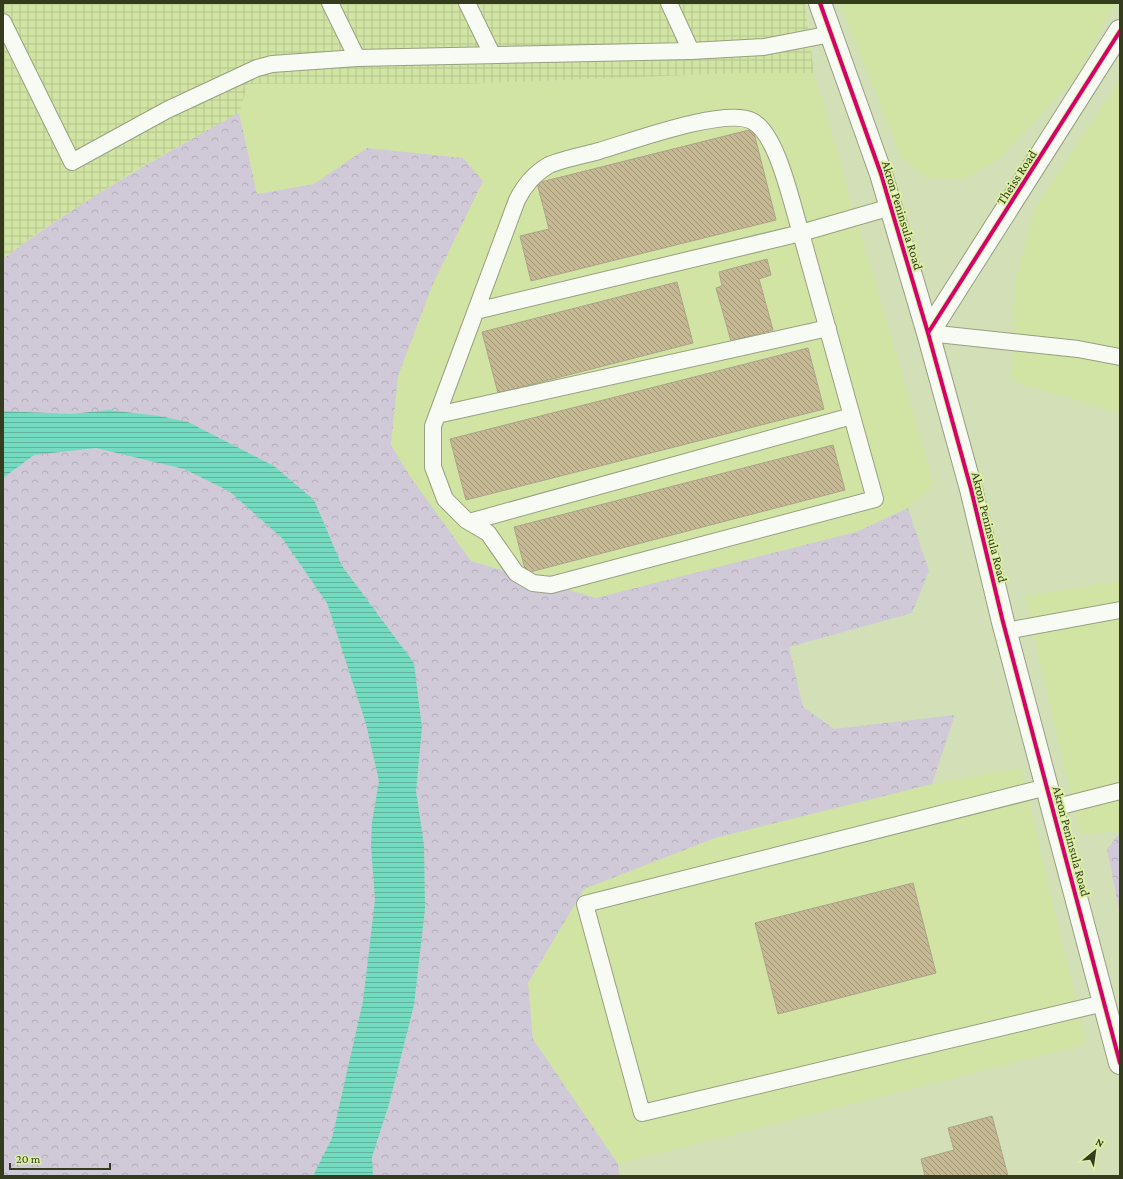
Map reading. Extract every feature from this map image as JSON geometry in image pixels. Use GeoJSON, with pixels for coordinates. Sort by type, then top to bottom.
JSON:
{"type":"FeatureCollection","features":[{"type":"Feature","properties":{"kind":"street","name":"Akron Peninsula Road"},"geometry":{"type":"LineString","coordinates":[[820,3],[881,174],[928,333],[971,489],[1006,631],[1120,1063]]}},
{"type":"Feature","properties":{"kind":"street","name":"Theiss Road"},"geometry":{"type":"LineString","coordinates":[[928,333],[1120,31]]}},
{"type":"Feature","properties":{"kind":"lane"},"geometry":{"type":"LineString","coordinates":[[330,3],[357,58]]}},
{"type":"Feature","properties":{"kind":"lane"},"geometry":{"type":"LineString","coordinates":[[467,3],[492,54]]}},
{"type":"Feature","properties":{"kind":"lane"},"geometry":{"type":"LineString","coordinates":[[669,3],[691,51]]}},
{"type":"Feature","properties":{"kind":"lane"},"geometry":{"type":"LineString","coordinates":[[3,22],[72,162],[167,110],[256,68],[272,64],[357,58],[691,51],[764,47],[831,34]]}},
{"type":"Feature","properties":{"kind":"lane"},"geometry":{"type":"LineString","coordinates":[[735,117],[752,121],[765,132],[778,158],[800,233],[875,499],[551,585],[533,582],[516,573],[488,533],[469,522],[445,499],[433,467],[433,426],[524,186],[549,166],[698,122],[735,117]]}},
{"type":"Feature","properties":{"kind":"lane"},"geometry":{"type":"LineString","coordinates":[[476,310],[800,233],[891,207]]}},
{"type":"Feature","properties":{"kind":"lane"},"geometry":{"type":"LineString","coordinates":[[438,415],[828,328]]}},
{"type":"Feature","properties":{"kind":"lane"},"geometry":{"type":"LineString","coordinates":[[928,333],[1078,349],[1120,357]]}},
{"type":"Feature","properties":{"kind":"lane"},"geometry":{"type":"LineString","coordinates":[[469,522],[852,416]]}},
{"type":"Feature","properties":{"kind":"lane"},"geometry":{"type":"LineString","coordinates":[[1006,631],[1120,610]]}},
{"type":"Feature","properties":{"kind":"lane"},"geometry":{"type":"LineString","coordinates":[[1047,787],[585,904],[642,1113],[1104,1003]]}},
{"type":"Feature","properties":{"kind":"lane"},"geometry":{"type":"LineString","coordinates":[[1053,808],[1120,791]]}},
{"type":"Feature","properties":{"kind":"shaded area"},"geometry":{"type":"Polygon","coordinates":[[[3,3],[805,3],[814,73],[740,73],[462,84],[248,84],[239,113],[135,170],[37,233],[3,259],[3,3]]]}},
{"type":"Feature","properties":{"kind":"shaded area"},"geometry":{"type":"Polygon","coordinates":[[[840,3],[1116,3],[1075,78],[998,160],[964,179],[925,177],[901,157],[840,3]]]}},
{"type":"Feature","properties":{"kind":"shaded area"},"geometry":{"type":"Polygon","coordinates":[[[740,73],[814,73],[934,484],[908,508],[856,532],[596,598],[471,561],[409,475],[391,445],[398,376],[432,286],[367,148],[314,184],[256,194],[239,113],[248,84],[462,84],[740,73]]]}},
{"type":"Feature","properties":{"kind":"shaded area"},"geometry":{"type":"Polygon","coordinates":[[[1120,79],[1120,413],[1012,381],[1015,282],[1035,208],[1120,79]]]}},
{"type":"Feature","properties":{"kind":"shaded area"},"geometry":{"type":"Polygon","coordinates":[[[1120,581],[1120,831],[1080,834],[1025,596],[1120,581]]]}},
{"type":"Feature","properties":{"kind":"shaded area"},"geometry":{"type":"Polygon","coordinates":[[[1021,768],[1086,1044],[618,1164],[533,1039],[528,983],[584,889],[715,838],[932,784],[1021,768]]]}},
{"type":"Feature","properties":{"kind":"green space"},"geometry":{"type":"Polygon","coordinates":[[[239,113],[257,194],[314,184],[367,148],[463,158],[483,181],[432,286],[398,376],[391,445],[409,475],[471,561],[596,598],[856,532],[908,508],[929,571],[912,613],[789,647],[803,707],[834,729],[955,715],[932,784],[715,838],[584,889],[528,983],[533,1039],[618,1164],[619,1176],[3,1176],[3,259],[31,238],[118,182],[239,113]]]}},
{"type":"Feature","properties":{"kind":"green space"},"geometry":{"type":"Polygon","coordinates":[[[1120,833],[1120,914],[1107,849],[1120,833]]]}},
{"type":"Feature","properties":{"kind":"water"},"geometry":{"type":"Polygon","coordinates":[[[109,410],[159,416],[188,422],[274,466],[314,500],[342,566],[414,663],[422,728],[416,791],[424,845],[425,909],[414,1005],[389,1104],[372,1157],[373,1176],[313,1176],[332,1138],[363,1001],[375,900],[371,846],[372,822],[379,781],[366,724],[327,603],[282,538],[229,491],[184,469],[96,448],[34,455],[3,478],[3,411],[71,414],[109,410]]]}},
{"type":"Feature","properties":{"kind":"building"},"geometry":{"type":"Polygon","coordinates":[[[753,129],[776,220],[531,281],[520,236],[549,229],[537,183],[753,129]]]}},
{"type":"Feature","properties":{"kind":"building"},"geometry":{"type":"Polygon","coordinates":[[[767,259],[771,275],[759,279],[773,330],[731,341],[716,288],[722,286],[719,272],[767,259]]]}},
{"type":"Feature","properties":{"kind":"building"},"geometry":{"type":"Polygon","coordinates":[[[677,282],[693,343],[498,393],[482,332],[677,282]]]}},
{"type":"Feature","properties":{"kind":"building"},"geometry":{"type":"Polygon","coordinates":[[[808,348],[824,409],[466,500],[450,439],[808,348]]]}},
{"type":"Feature","properties":{"kind":"building"},"geometry":{"type":"Polygon","coordinates":[[[833,445],[845,490],[526,573],[514,527],[833,445]]]}},
{"type":"Feature","properties":{"kind":"building"},"geometry":{"type":"Polygon","coordinates":[[[913,883],[936,973],[778,1014],[755,923],[913,883]]]}},
{"type":"Feature","properties":{"kind":"building"},"geometry":{"type":"Polygon","coordinates":[[[992,1116],[1008,1176],[925,1176],[921,1159],[954,1150],[948,1128],[992,1116]]]}},
{"type":"Feature","properties":{"kind":"cycle path"},"geometry":{"type":"LineString","coordinates":[[820,3],[881,174],[928,333],[971,489],[1003,622],[1120,1063]]}},
{"type":"Feature","properties":{"kind":"cycle path"},"geometry":{"type":"LineString","coordinates":[[928,333],[1120,31]]}}]}
